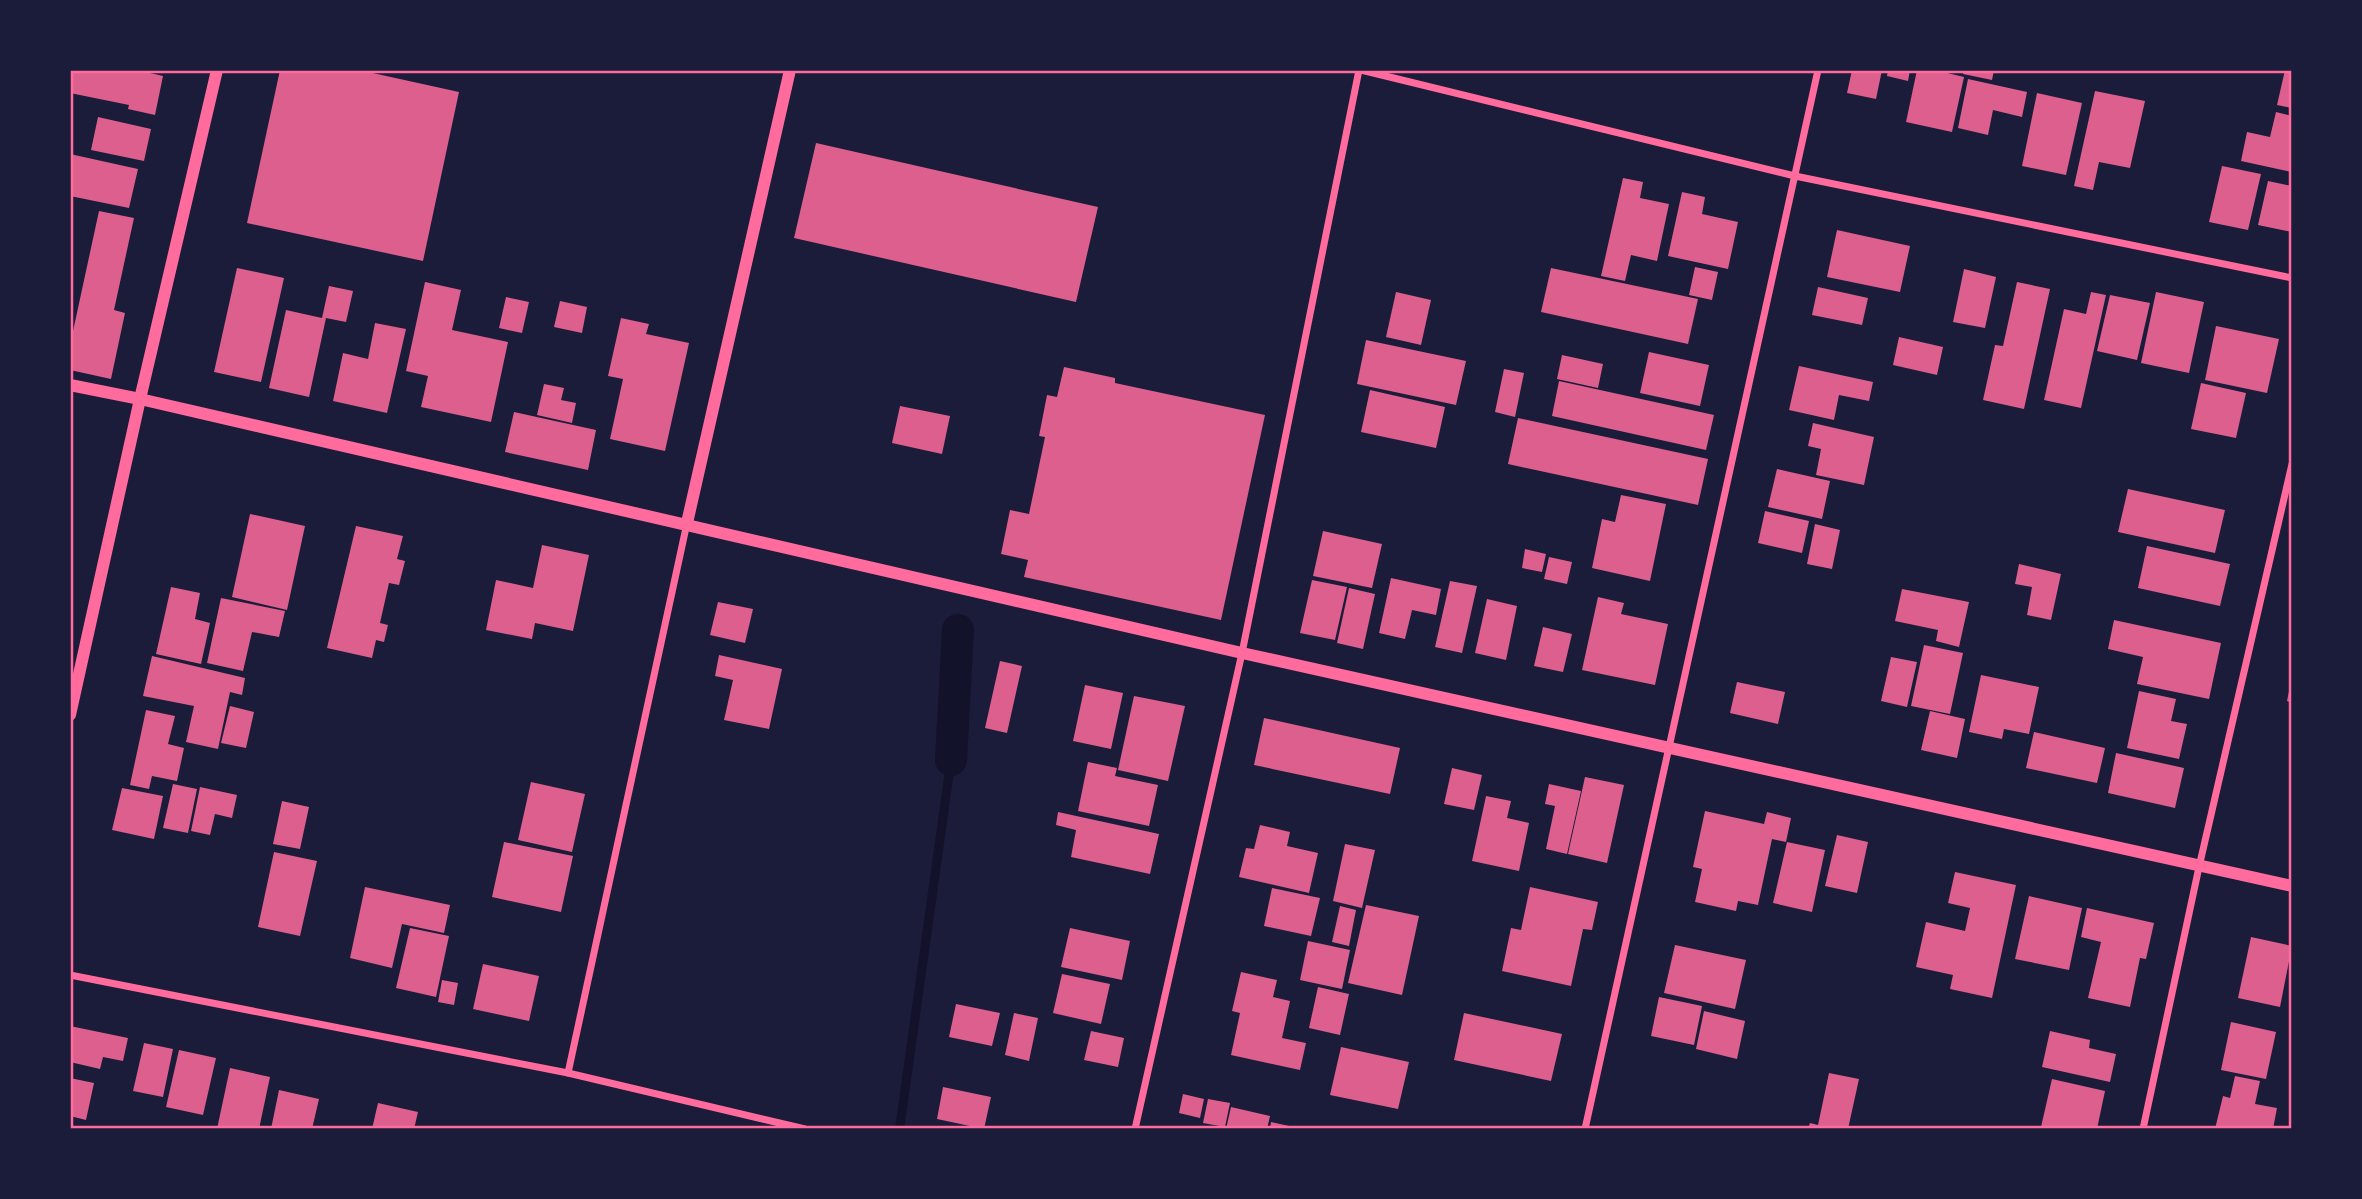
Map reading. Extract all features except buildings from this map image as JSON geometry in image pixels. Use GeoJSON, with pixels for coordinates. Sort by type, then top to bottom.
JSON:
{"type":"FeatureCollection","features":[{"type":"Feature","properties":{"kind":"street"},"geometry":{"type":"LineString","coordinates":[[70,715],[140,398],[217,70]]}},
{"type":"Feature","properties":{"kind":"street"},"geometry":{"type":"LineString","coordinates":[[568,1073],[687,523],[790,70]]}},
{"type":"Feature","properties":{"kind":"street"},"geometry":{"type":"LineString","coordinates":[[1135,1129],[1242,653],[1360,70],[1795,176],[2292,278]]}},
{"type":"Feature","properties":{"kind":"street"},"geometry":{"type":"LineString","coordinates":[[1585,1129],[1818,70]]}},
{"type":"Feature","properties":{"kind":"street"},"geometry":{"type":"LineString","coordinates":[[70,385],[140,398],[687,523],[1242,653],[2292,886]]}},
{"type":"Feature","properties":{"kind":"street"},"geometry":{"type":"LineString","coordinates":[[2143,1129],[2199,867],[2292,464]]}},
{"type":"Feature","properties":{"kind":"street"},"geometry":{"type":"LineString","coordinates":[[70,975],[568,1073],[806,1129]]}},
{"type":"Feature","properties":{"kind":"waterway"},"geometry":{"type":"LineString","coordinates":[[951,760],[958,630]]}},
{"type":"Feature","properties":{"kind":"waterway"},"geometry":{"type":"LineString","coordinates":[[900,1126],[951,760]]}}]}
